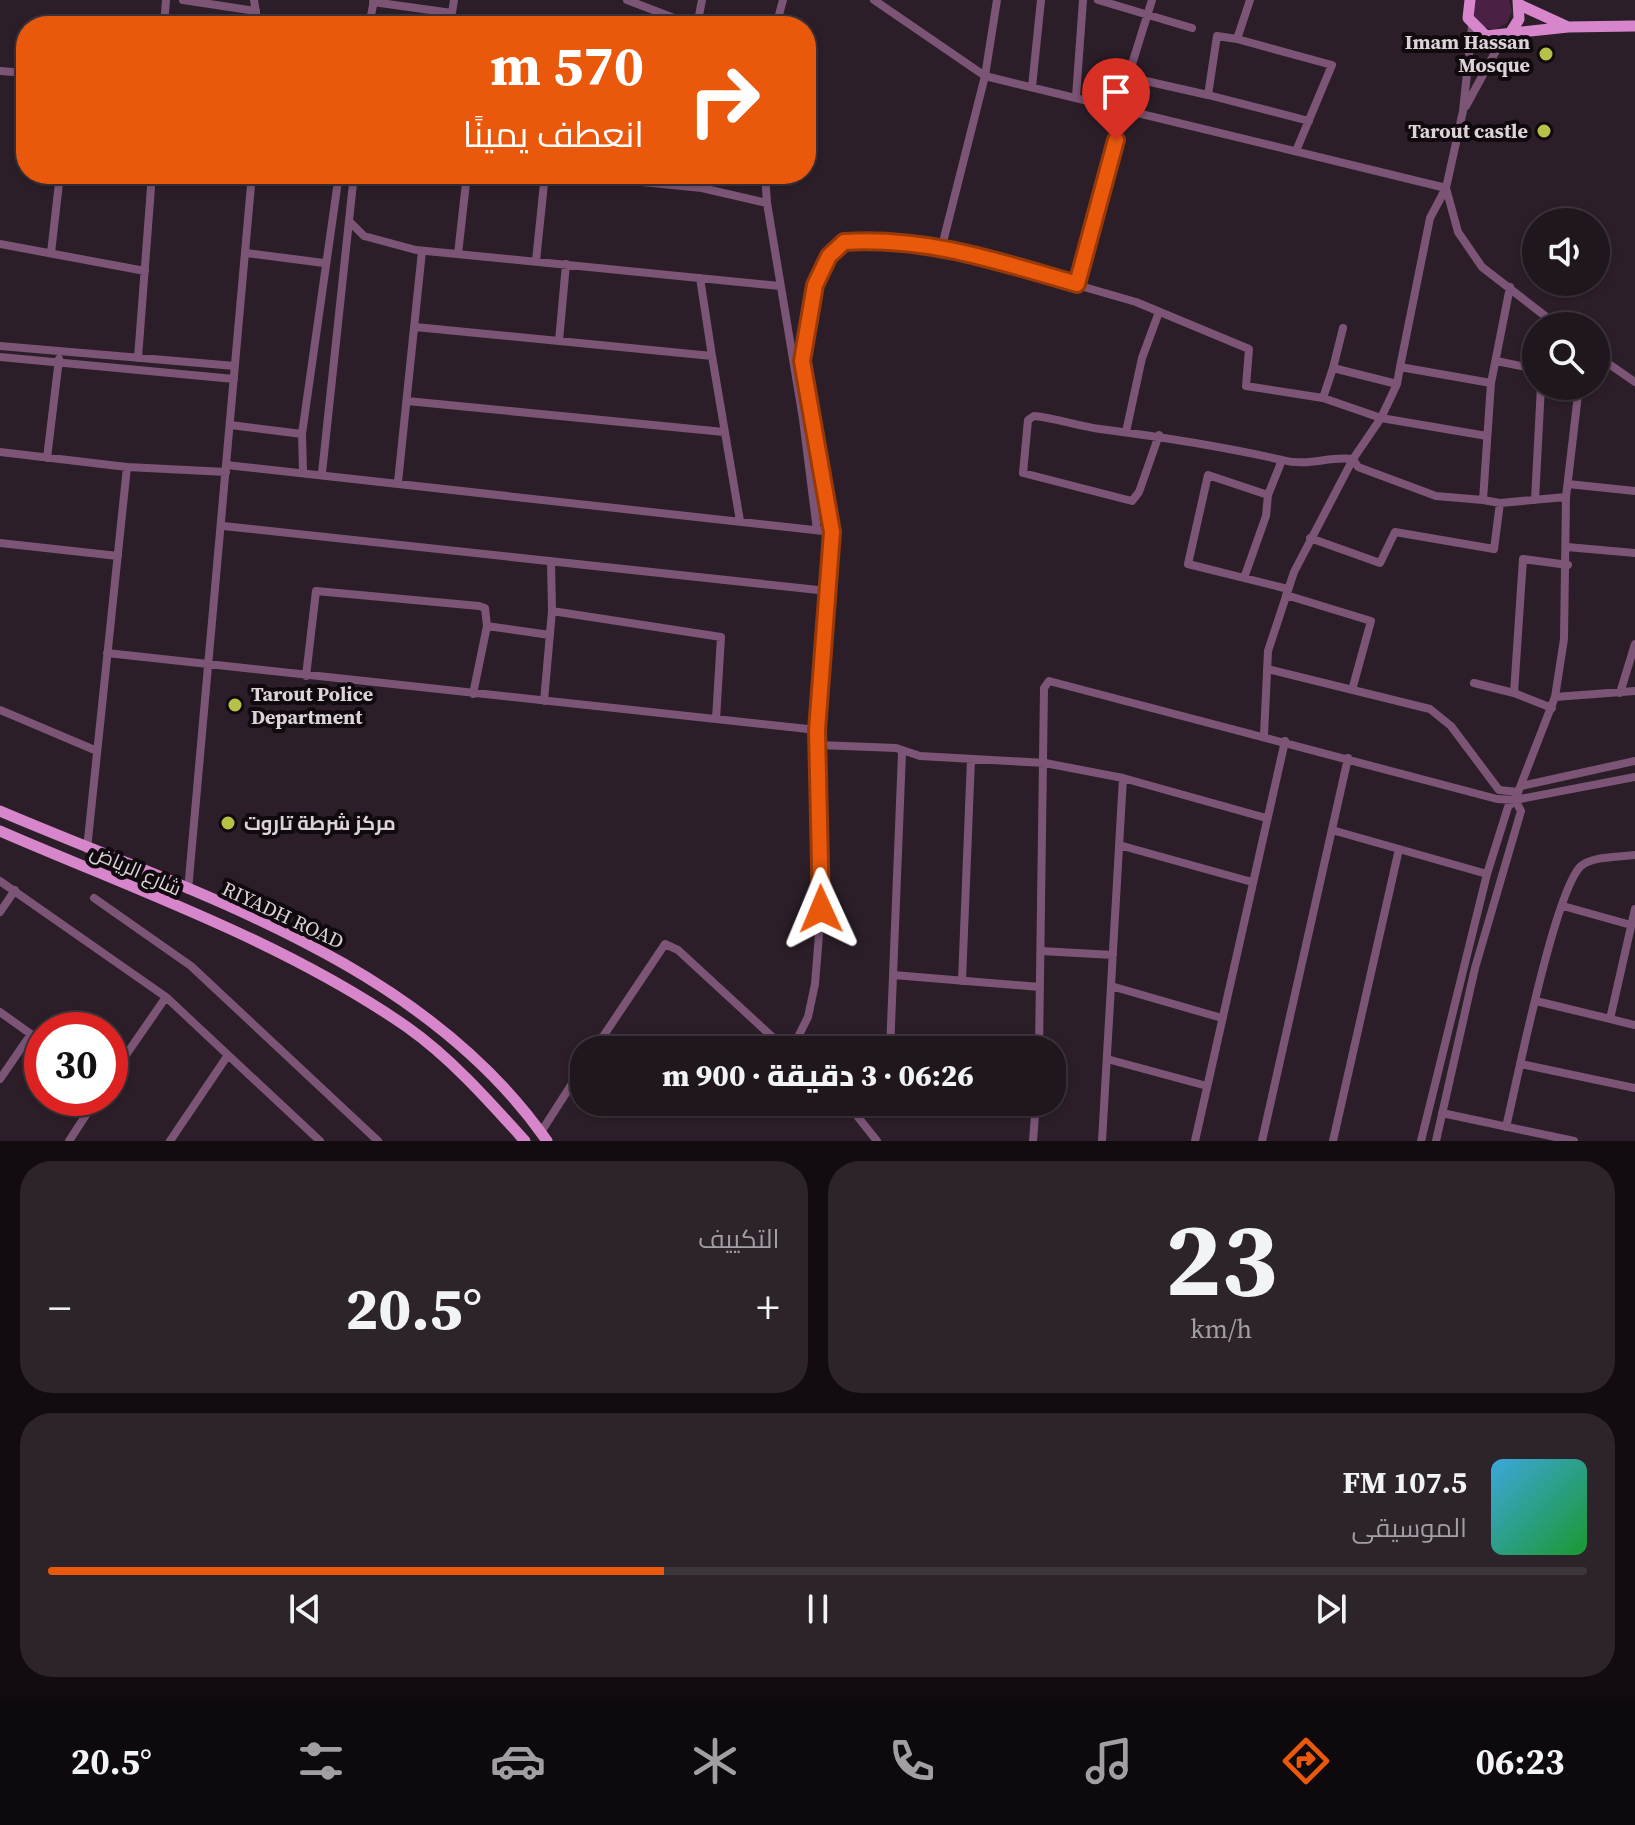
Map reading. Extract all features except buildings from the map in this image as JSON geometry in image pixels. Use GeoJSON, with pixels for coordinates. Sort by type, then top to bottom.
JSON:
{"type":"FeatureCollection","features":[{"type":"Feature","properties":{"kind":"main road"},"geometry":{"type":"LineString","coordinates":[[1470,0],[1468,18],[1472,26],[1486,36],[1568,27],[1635,26]]}},
{"type":"Feature","properties":{"kind":"main road"},"geometry":{"type":"LineString","coordinates":[[1507,34],[1519,19],[1519,2],[1568,27]]}},
{"type":"Feature","properties":{"kind":"main road","name":"RIYADH ROAD"},"geometry":{"type":"LineString","coordinates":[[0,811],[323,951],[420,1012],[472,1055],[544,1137]]}},
{"type":"Feature","properties":{"kind":"main road","name":"شارع الرياض"},"geometry":{"type":"LineString","coordinates":[[0,831],[288,957],[394,1019],[477,1088],[525,1141]]}},
{"type":"Feature","properties":{"kind":"street"},"geometry":{"type":"LineString","coordinates":[[183,0],[256,11]]}},
{"type":"Feature","properties":{"kind":"street"},"geometry":{"type":"LineString","coordinates":[[254,0],[257,16]]}},
{"type":"Feature","properties":{"kind":"street"},"geometry":{"type":"LineString","coordinates":[[452,16],[454,0]]}},
{"type":"Feature","properties":{"kind":"street"},"geometry":{"type":"LineString","coordinates":[[627,0],[669,16]]}},
{"type":"Feature","properties":{"kind":"street"},"geometry":{"type":"LineString","coordinates":[[874,0],[985,76],[1446,188]]}},
{"type":"Feature","properties":{"kind":"street"},"geometry":{"type":"LineString","coordinates":[[942,246],[985,76],[997,0]]}},
{"type":"Feature","properties":{"kind":"street"},"geometry":{"type":"LineString","coordinates":[[1032,87],[1041,0]]}},
{"type":"Feature","properties":{"kind":"street"},"geometry":{"type":"LineString","coordinates":[[1076,97],[1083,0]]}},
{"type":"Feature","properties":{"kind":"street"},"geometry":{"type":"LineString","coordinates":[[1098,0],[1192,28]]}},
{"type":"Feature","properties":{"kind":"street"},"geometry":{"type":"LineString","coordinates":[[1152,0],[1128,77],[1309,121]]}},
{"type":"Feature","properties":{"kind":"street"},"geometry":{"type":"LineString","coordinates":[[1237,39],[1249,0]]}},
{"type":"Feature","properties":{"kind":"street"},"geometry":{"type":"LineString","coordinates":[[373,1],[452,13]]}},
{"type":"Feature","properties":{"kind":"street"},"geometry":{"type":"LineString","coordinates":[[1264,735],[1268,651],[1287,592],[1310,538],[1353,459],[1381,418],[1397,384],[1430,218],[1446,188],[1463,111],[1472,26]]}},
{"type":"Feature","properties":{"kind":"street"},"geometry":{"type":"LineString","coordinates":[[1463,111],[1507,34]]}},
{"type":"Feature","properties":{"kind":"street"},"geometry":{"type":"LineString","coordinates":[[1208,95],[1217,36],[1332,65],[1296,151]]}},
{"type":"Feature","properties":{"kind":"street"},"geometry":{"type":"LineString","coordinates":[[1077,284],[1124,111]]}},
{"type":"Feature","properties":{"kind":"street"},"geometry":{"type":"LineString","coordinates":[[51,253],[59,184]]}},
{"type":"Feature","properties":{"kind":"street"},"geometry":{"type":"LineString","coordinates":[[138,358],[151,184]]}},
{"type":"Feature","properties":{"kind":"street"},"geometry":{"type":"LineString","coordinates":[[188,891],[251,184]]}},
{"type":"Feature","properties":{"kind":"street"},"geometry":{"type":"LineString","coordinates":[[303,471],[302,434],[337,184]]}},
{"type":"Feature","properties":{"kind":"street"},"geometry":{"type":"LineString","coordinates":[[322,473],[353,184]]}},
{"type":"Feature","properties":{"kind":"street"},"geometry":{"type":"LineString","coordinates":[[458,254],[466,184]]}},
{"type":"Feature","properties":{"kind":"street"},"geometry":{"type":"LineString","coordinates":[[536,261],[544,184]]}},
{"type":"Feature","properties":{"kind":"street"},"geometry":{"type":"LineString","coordinates":[[662,184],[702,188],[767,203]]}},
{"type":"Feature","properties":{"kind":"street"},"geometry":{"type":"LineString","coordinates":[[766,184],[817,530]]}},
{"type":"Feature","properties":{"kind":"street"},"geometry":{"type":"LineString","coordinates":[[1446,188],[1458,232],[1482,267],[1541,312]]}},
{"type":"Feature","properties":{"kind":"street"},"geometry":{"type":"LineString","coordinates":[[350,222],[364,236],[422,251],[780,286]]}},
{"type":"Feature","properties":{"kind":"street"},"geometry":{"type":"LineString","coordinates":[[798,1036],[808,1017],[815,984],[821,909],[817,730],[832,532],[802,361],[815,285],[829,256],[844,242],[885,239],[942,246],[1077,284],[1159,312],[1249,349],[1246,386],[1323,398],[1381,418],[1487,436]]}},
{"type":"Feature","properties":{"kind":"street"},"geometry":{"type":"LineString","coordinates":[[0,244],[145,271]]}},
{"type":"Feature","properties":{"kind":"street"},"geometry":{"type":"LineString","coordinates":[[398,482],[422,251]]}},
{"type":"Feature","properties":{"kind":"street"},"geometry":{"type":"LineString","coordinates":[[246,253],[324,263]]}},
{"type":"Feature","properties":{"kind":"street"},"geometry":{"type":"LineString","coordinates":[[559,341],[566,264]]}},
{"type":"Feature","properties":{"kind":"street"},"geometry":{"type":"LineString","coordinates":[[700,278],[740,521]]}},
{"type":"Feature","properties":{"kind":"street"},"geometry":{"type":"LineString","coordinates":[[1483,500],[1491,383],[1510,287]]}},
{"type":"Feature","properties":{"kind":"street"},"geometry":{"type":"LineString","coordinates":[[1126,432],[1142,358],[1159,312]]}},
{"type":"Feature","properties":{"kind":"street"},"geometry":{"type":"LineString","coordinates":[[415,327],[712,356]]}},
{"type":"Feature","properties":{"kind":"street"},"geometry":{"type":"LineString","coordinates":[[1323,398],[1343,328]]}},
{"type":"Feature","properties":{"kind":"street"},"geometry":{"type":"LineString","coordinates":[[0,346],[235,366]]}},
{"type":"Feature","properties":{"kind":"street"},"geometry":{"type":"LineString","coordinates":[[47,458],[60,351]]}},
{"type":"Feature","properties":{"kind":"street"},"geometry":{"type":"LineString","coordinates":[[0,357],[234,379]]}},
{"type":"Feature","properties":{"kind":"street"},"geometry":{"type":"LineString","coordinates":[[1496,361],[1522,366]]}},
{"type":"Feature","properties":{"kind":"street"},"geometry":{"type":"LineString","coordinates":[[1610,365],[1635,382]]}},
{"type":"Feature","properties":{"kind":"street"},"geometry":{"type":"LineString","coordinates":[[1400,367],[1491,383]]}},
{"type":"Feature","properties":{"kind":"street"},"geometry":{"type":"LineString","coordinates":[[1333,368],[1397,384]]}},
{"type":"Feature","properties":{"kind":"street"},"geometry":{"type":"LineString","coordinates":[[1535,500],[1540,400]]}},
{"type":"Feature","properties":{"kind":"street"},"geometry":{"type":"LineString","coordinates":[[1421,1141],[1487,874],[1508,807],[1518,793],[1555,697],[1564,639],[1568,565],[1566,497],[1577,400]]}},
{"type":"Feature","properties":{"kind":"street"},"geometry":{"type":"LineString","coordinates":[[407,401],[724,432]]}},
{"type":"Feature","properties":{"kind":"street"},"geometry":{"type":"LineString","coordinates":[[1159,435],[1139,492],[1132,501],[1023,473],[1028,420],[1034,416],[1159,435],[1299,464],[1318,463],[1330,456],[1353,459]]}},
{"type":"Feature","properties":{"kind":"street"},"geometry":{"type":"LineString","coordinates":[[230,425],[302,434]]}},
{"type":"Feature","properties":{"kind":"street"},"geometry":{"type":"LineString","coordinates":[[0,452],[127,467],[303,471],[832,532]]}},
{"type":"Feature","properties":{"kind":"street"},"geometry":{"type":"LineString","coordinates":[[1353,459],[1358,467],[1436,496],[1500,503],[1566,497]]}},
{"type":"Feature","properties":{"kind":"street"},"geometry":{"type":"LineString","coordinates":[[1244,578],[1266,516],[1268,495],[1282,460]]}},
{"type":"Feature","properties":{"kind":"street"},"geometry":{"type":"LineString","coordinates":[[87,849],[127,467]]}},
{"type":"Feature","properties":{"kind":"street"},"geometry":{"type":"LineString","coordinates":[[1268,495],[1208,475],[1188,564],[1244,578],[1371,621],[1352,690]]}},
{"type":"Feature","properties":{"kind":"street"},"geometry":{"type":"LineString","coordinates":[[1568,484],[1635,491]]}},
{"type":"Feature","properties":{"kind":"street"},"geometry":{"type":"LineString","coordinates":[[1310,538],[1380,563],[1395,532],[1494,549],[1500,503]]}},
{"type":"Feature","properties":{"kind":"street"},"geometry":{"type":"LineString","coordinates":[[223,526],[828,591]]}},
{"type":"Feature","properties":{"kind":"street"},"geometry":{"type":"LineString","coordinates":[[0,543],[118,556]]}},
{"type":"Feature","properties":{"kind":"street"},"geometry":{"type":"LineString","coordinates":[[1567,547],[1635,553]]}},
{"type":"Feature","properties":{"kind":"street"},"geometry":{"type":"LineString","coordinates":[[1514,693],[1523,559],[1568,565]]}},
{"type":"Feature","properties":{"kind":"street"},"geometry":{"type":"LineString","coordinates":[[544,701],[552,611],[551,561]]}},
{"type":"Feature","properties":{"kind":"street"},"geometry":{"type":"LineString","coordinates":[[306,676],[316,591],[479,606],[485,608],[487,626],[473,694]]}},
{"type":"Feature","properties":{"kind":"street"},"geometry":{"type":"LineString","coordinates":[[552,611],[721,637],[716,719]]}},
{"type":"Feature","properties":{"kind":"street"},"geometry":{"type":"LineString","coordinates":[[487,626],[550,635]]}},
{"type":"Feature","properties":{"kind":"street"},"geometry":{"type":"LineString","coordinates":[[1620,693],[1635,644]]}},
{"type":"Feature","properties":{"kind":"street"},"geometry":{"type":"LineString","coordinates":[[107,653],[817,730]]}},
{"type":"Feature","properties":{"kind":"street"},"geometry":{"type":"LineString","coordinates":[[1267,669],[1430,709],[1451,726],[1499,790],[1518,793],[1635,777]]}},
{"type":"Feature","properties":{"kind":"street"},"geometry":{"type":"LineString","coordinates":[[1039,1036],[1044,688],[1049,681],[1264,735],[1497,799],[1635,761]]}},
{"type":"Feature","properties":{"kind":"street"},"geometry":{"type":"LineString","coordinates":[[1474,683],[1514,693],[1552,708]]}},
{"type":"Feature","properties":{"kind":"street"},"geometry":{"type":"LineString","coordinates":[[1555,697],[1635,691]]}},
{"type":"Feature","properties":{"kind":"street"},"geometry":{"type":"LineString","coordinates":[[0,710],[97,751]]}},
{"type":"Feature","properties":{"kind":"street"},"geometry":{"type":"LineString","coordinates":[[1195,1141],[1285,741]]}},
{"type":"Feature","properties":{"kind":"street"},"geometry":{"type":"LineString","coordinates":[[818,745],[896,748],[902,753],[1045,763],[1123,778],[1266,818]]}},
{"type":"Feature","properties":{"kind":"street"},"geometry":{"type":"LineString","coordinates":[[891,1036],[902,753]]}},
{"type":"Feature","properties":{"kind":"street"},"geometry":{"type":"LineString","coordinates":[[1262,1141],[1348,758]]}},
{"type":"Feature","properties":{"kind":"street"},"geometry":{"type":"LineString","coordinates":[[962,981],[971,759]]}},
{"type":"Feature","properties":{"kind":"street"},"geometry":{"type":"LineString","coordinates":[[1102,1141],[1123,778]]}},
{"type":"Feature","properties":{"kind":"street"},"geometry":{"type":"LineString","coordinates":[[1436,1141],[1475,968],[1521,811],[1518,793]]}},
{"type":"Feature","properties":{"kind":"street"},"geometry":{"type":"LineString","coordinates":[[1332,830],[1487,874]]}},
{"type":"Feature","properties":{"kind":"street"},"geometry":{"type":"LineString","coordinates":[[1119,845],[1252,882]]}},
{"type":"Feature","properties":{"kind":"street"},"geometry":{"type":"LineString","coordinates":[[1333,1141],[1399,849]]}},
{"type":"Feature","properties":{"kind":"street"},"geometry":{"type":"LineString","coordinates":[[1506,1127],[1536,1001],[1572,875],[1584,862],[1635,855]]}},
{"type":"Feature","properties":{"kind":"street"},"geometry":{"type":"LineString","coordinates":[[0,881],[166,997],[320,1141]]}},
{"type":"Feature","properties":{"kind":"street"},"geometry":{"type":"LineString","coordinates":[[0,912],[15,890]]}},
{"type":"Feature","properties":{"kind":"street"},"geometry":{"type":"LineString","coordinates":[[94,898],[191,966],[378,1141]]}},
{"type":"Feature","properties":{"kind":"street"},"geometry":{"type":"LineString","coordinates":[[1563,906],[1631,925]]}},
{"type":"Feature","properties":{"kind":"street"},"geometry":{"type":"LineString","coordinates":[[1610,1019],[1635,909]]}},
{"type":"Feature","properties":{"kind":"street"},"geometry":{"type":"LineString","coordinates":[[603,1036],[665,944],[678,950],[771,1036]]}},
{"type":"Feature","properties":{"kind":"street"},"geometry":{"type":"LineString","coordinates":[[1041,951],[1113,955]]}},
{"type":"Feature","properties":{"kind":"street"},"geometry":{"type":"LineString","coordinates":[[893,975],[1040,987]]}},
{"type":"Feature","properties":{"kind":"street"},"geometry":{"type":"LineString","coordinates":[[1111,986],[1222,1018]]}},
{"type":"Feature","properties":{"kind":"street"},"geometry":{"type":"LineString","coordinates":[[128,1052],[166,997]]}},
{"type":"Feature","properties":{"kind":"street"},"geometry":{"type":"LineString","coordinates":[[1536,1001],[1635,1025]]}},
{"type":"Feature","properties":{"kind":"street"},"geometry":{"type":"LineString","coordinates":[[0,1012],[24,1029]]}},
{"type":"Feature","properties":{"kind":"street"},"geometry":{"type":"LineString","coordinates":[[0,1079],[24,1044]]}},
{"type":"Feature","properties":{"kind":"street"},"geometry":{"type":"LineString","coordinates":[[170,1141],[228,1055]]}},
{"type":"Feature","properties":{"kind":"street"},"geometry":{"type":"LineString","coordinates":[[1107,1059],[1207,1086]]}},
{"type":"Feature","properties":{"kind":"street"},"geometry":{"type":"LineString","coordinates":[[1521,1064],[1635,1088]]}},
{"type":"Feature","properties":{"kind":"street"},"geometry":{"type":"LineString","coordinates":[[544,1137],[570,1090]]}},
{"type":"Feature","properties":{"kind":"street"},"geometry":{"type":"LineString","coordinates":[[1442,1113],[1574,1141]]}},
{"type":"Feature","properties":{"kind":"street"},"geometry":{"type":"LineString","coordinates":[[69,1141],[85,1116]]}},
{"type":"Feature","properties":{"kind":"street"},"geometry":{"type":"LineString","coordinates":[[857,1116],[877,1141]]}},
{"type":"Feature","properties":{"kind":"street"},"geometry":{"type":"LineString","coordinates":[[1033,1141],[1035,1116]]}},
{"type":"Feature","properties":{"kind":"shaded area"},"geometry":{"type":"Polygon","coordinates":[[[1475,0],[1509,0],[1512,11],[1507,23],[1494,30],[1480,25],[1473,16],[1475,0]]]}},
{"type":"Feature","properties":{"kind":"place","name":"Imam Hassan Mosque"},"geometry":{"type":"Point","coordinates":[1546,54]}},
{"type":"Feature","properties":{"kind":"place","name":"Tarout castle"},"geometry":{"type":"Point","coordinates":[1544,131]}},
{"type":"Feature","properties":{"kind":"place","name":"Tarout Police Department"},"geometry":{"type":"Point","coordinates":[235,705]}},
{"type":"Feature","properties":{"kind":"place","name":"مركز شرطة تاروت"},"geometry":{"type":"Point","coordinates":[228,823]}},
{"type":"Feature","properties":{"kind":"route"},"geometry":{"type":"LineString","coordinates":[[821,909],[817,730],[832,532],[802,361],[815,285],[829,256],[844,242],[885,239],[942,246],[1077,284],[1116,140]]}}]}
